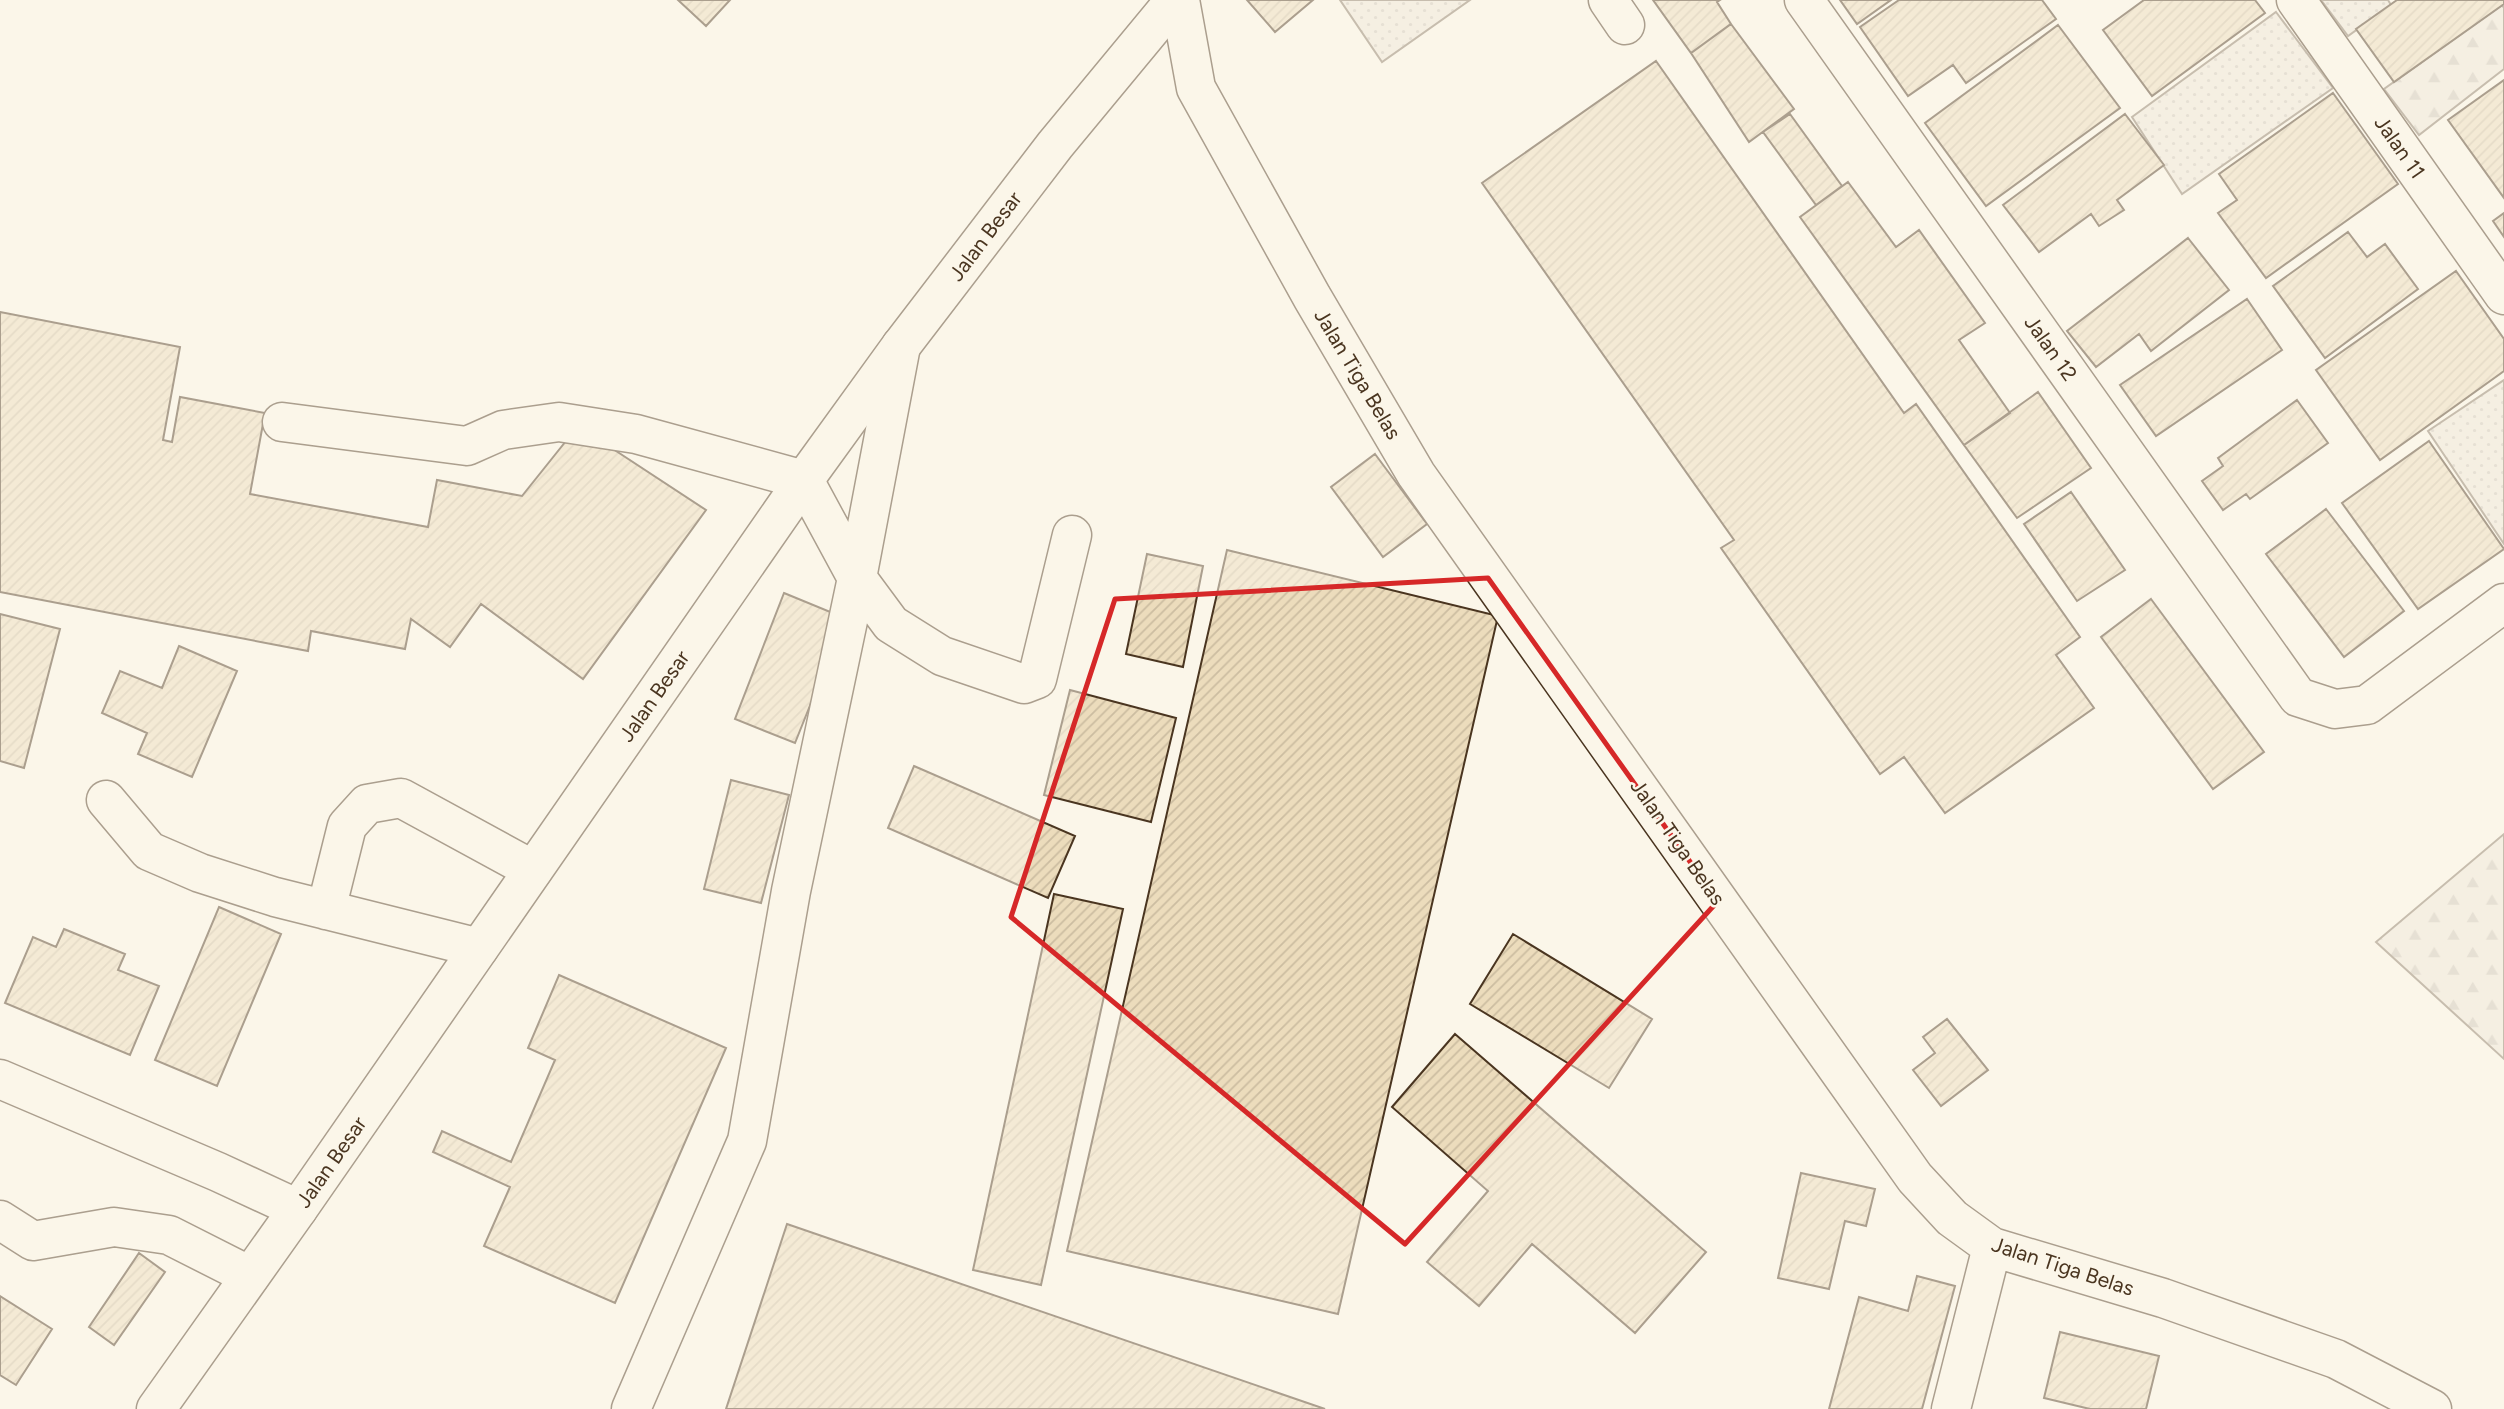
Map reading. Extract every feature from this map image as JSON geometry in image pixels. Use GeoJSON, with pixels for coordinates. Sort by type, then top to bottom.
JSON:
{"type":"FeatureCollection","features":[{"type":"Feature","properties":{"kind":"street","name":"Jalan Besar"},"geometry":{"type":"LineString","coordinates":[[156,1409],[804,480],[901,346],[1055,145],[1177,0]]}},
{"type":"Feature","properties":{"kind":"street","name":"Jalan Tiga Belas"},"geometry":{"type":"LineString","coordinates":[[1177,0],[1196,89],[1312,297],[1416,474],[1915,1178],[1952,1218],[1992,1247],[2163,1298],[2336,1359],[2432,1409]]}},
{"type":"Feature","properties":{"kind":"street","name":"Jalan 12"},"geometry":{"type":"LineString","coordinates":[[1804,0],[2298,697],[2335,709],[2367,705],[2504,603]]}},
{"type":"Feature","properties":{"kind":"street","name":"Jalan 11"},"geometry":{"type":"LineString","coordinates":[[2296,0],[2504,295]]}},
{"type":"Feature","properties":{"kind":"street"},"geometry":{"type":"LineString","coordinates":[[631,1409],[747,1140],[791,891],[857,578],[901,346]]}},
{"type":"Feature","properties":{"kind":"street"},"geometry":{"type":"LineString","coordinates":[[282,422],[467,446],[503,430],[559,422],[636,434],[804,480],[857,578],[891,624],[942,656],[1024,684],[1037,680],[1072,536]]}},
{"type":"Feature","properties":{"kind":"street"},"geometry":{"type":"LineString","coordinates":[[326,910],[347,826],[367,804],[401,798],[533,870]]}},
{"type":"Feature","properties":{"kind":"street"},"geometry":{"type":"LineString","coordinates":[[106,800],[149,851],[200,873],[275,897],[479,948]]}},
{"type":"Feature","properties":{"kind":"street"},"geometry":{"type":"LineString","coordinates":[[0,1079],[298,1209]]}},
{"type":"Feature","properties":{"kind":"street"},"geometry":{"type":"LineString","coordinates":[[0,1220],[33,1241],[114,1227],[169,1236],[250,1276]]}},
{"type":"Feature","properties":{"kind":"street"},"geometry":{"type":"LineString","coordinates":[[1951,1409],[1992,1247]]}},
{"type":"Feature","properties":{"kind":"highlighted area"},"geometry":{"type":"Polygon","coordinates":[[[1488,578],[1718,901],[1405,1244],[1011,917],[1115,599],[1488,578]]]}},
{"type":"Feature","properties":{"kind":"green space"},"geometry":{"type":"Polygon","coordinates":[[[1340,0],[1470,0],[1382,62],[1340,0]]]}},
{"type":"Feature","properties":{"kind":"green space"},"geometry":{"type":"Polygon","coordinates":[[[2321,0],[2388,0],[2391,5],[2348,36],[2321,0]]]}},
{"type":"Feature","properties":{"kind":"green space"},"geometry":{"type":"Polygon","coordinates":[[[2502,5],[2504,69],[2419,135],[2384,89],[2502,5]]]}},
{"type":"Feature","properties":{"kind":"green space"},"geometry":{"type":"Polygon","coordinates":[[[2276,12],[2333,88],[2182,194],[2132,117],[2276,12]]]}},
{"type":"Feature","properties":{"kind":"green space"},"geometry":{"type":"Polygon","coordinates":[[[2504,380],[2504,544],[2428,431],[2504,380]]]}},
{"type":"Feature","properties":{"kind":"green space"},"geometry":{"type":"Polygon","coordinates":[[[2504,834],[2504,1059],[2376,942],[2504,834]]]}},
{"type":"Feature","properties":{"kind":"building"},"geometry":{"type":"Polygon","coordinates":[[[678,0],[730,0],[706,26],[678,0]]]}},
{"type":"Feature","properties":{"kind":"building"},"geometry":{"type":"Polygon","coordinates":[[[1247,0],[1313,0],[1275,32],[1247,0]]]}},
{"type":"Feature","properties":{"kind":"building"},"geometry":{"type":"Polygon","coordinates":[[[1653,0],[1720,0],[1717,2],[1731,24],[1691,53],[1653,0]]]}},
{"type":"Feature","properties":{"kind":"building"},"geometry":{"type":"Polygon","coordinates":[[[1840,0],[1891,0],[1857,24],[1840,0]]]}},
{"type":"Feature","properties":{"kind":"building"},"geometry":{"type":"Polygon","coordinates":[[[1899,0],[2042,0],[2056,19],[1966,83],[1953,65],[1908,96],[1860,27],[1899,0]]]}},
{"type":"Feature","properties":{"kind":"building"},"geometry":{"type":"Polygon","coordinates":[[[2144,0],[2255,0],[2265,13],[2152,96],[2103,30],[2144,0]]]}},
{"type":"Feature","properties":{"kind":"building"},"geometry":{"type":"Polygon","coordinates":[[[2397,0],[2504,0],[2504,4],[2394,82],[2356,29],[2397,0]]]}},
{"type":"Feature","properties":{"kind":"building"},"geometry":{"type":"Polygon","coordinates":[[[1731,24],[1794,109],[1749,142],[1691,53],[1731,24]]]}},
{"type":"Feature","properties":{"kind":"building"},"geometry":{"type":"Polygon","coordinates":[[[2058,25],[2120,108],[1986,206],[1925,123],[2058,25]]]}},
{"type":"Feature","properties":{"kind":"building"},"geometry":{"type":"Polygon","coordinates":[[[1656,61],[1904,413],[1916,404],[2080,637],[2056,655],[2094,708],[1945,813],[1904,757],[1880,774],[1721,548],[1734,540],[1482,183],[1656,61]]]}},
{"type":"Feature","properties":{"kind":"building"},"geometry":{"type":"Polygon","coordinates":[[[2504,80],[2504,198],[2448,120],[2504,80]]]}},
{"type":"Feature","properties":{"kind":"building"},"geometry":{"type":"Polygon","coordinates":[[[2333,93],[2398,184],[2266,278],[2218,213],[2237,200],[2219,174],[2333,93]]]}},
{"type":"Feature","properties":{"kind":"building"},"geometry":{"type":"Polygon","coordinates":[[[1790,114],[1842,186],[1816,205],[1763,132],[1790,114]]]}},
{"type":"Feature","properties":{"kind":"building"},"geometry":{"type":"Polygon","coordinates":[[[2125,114],[2164,165],[2117,200],[2124,210],[2099,226],[2091,214],[2039,252],[2003,205],[2125,114]]]}},
{"type":"Feature","properties":{"kind":"building"},"geometry":{"type":"Polygon","coordinates":[[[1848,182],[1896,247],[1919,230],[1985,323],[1959,340],[2010,413],[1964,445],[1800,217],[1848,182]]]}},
{"type":"Feature","properties":{"kind":"building"},"geometry":{"type":"Polygon","coordinates":[[[2504,213],[2504,237],[2493,221],[2504,213]]]}},
{"type":"Feature","properties":{"kind":"building"},"geometry":{"type":"Polygon","coordinates":[[[2348,232],[2367,257],[2385,244],[2418,289],[2325,358],[2273,286],[2348,232]]]}},
{"type":"Feature","properties":{"kind":"building"},"geometry":{"type":"Polygon","coordinates":[[[2188,238],[2229,290],[2151,351],[2139,334],[2096,367],[2067,331],[2188,238]]]}},
{"type":"Feature","properties":{"kind":"building"},"geometry":{"type":"Polygon","coordinates":[[[2456,271],[2504,339],[2504,371],[2380,460],[2316,370],[2456,271]]]}},
{"type":"Feature","properties":{"kind":"building"},"geometry":{"type":"Polygon","coordinates":[[[2247,299],[2282,350],[2156,436],[2120,385],[2247,299]]]}},
{"type":"Feature","properties":{"kind":"building"},"geometry":{"type":"Polygon","coordinates":[[[0,312],[180,347],[163,440],[172,442],[180,397],[265,413],[250,494],[428,527],[437,480],[522,496],[578,426],[706,510],[583,679],[481,604],[450,647],[411,619],[405,649],[311,631],[308,651],[0,592],[0,312]]]}},
{"type":"Feature","properties":{"kind":"building"},"geometry":{"type":"Polygon","coordinates":[[[2038,392],[2091,468],[2017,518],[1964,445],[2038,392]]]}},
{"type":"Feature","properties":{"kind":"building"},"geometry":{"type":"Polygon","coordinates":[[[2297,400],[2328,443],[2250,499],[2246,494],[2223,510],[2202,481],[2223,466],[2218,458],[2297,400]]]}},
{"type":"Feature","properties":{"kind":"building"},"geometry":{"type":"Polygon","coordinates":[[[2429,441],[2504,549],[2418,609],[2342,503],[2429,441]]]}},
{"type":"Feature","properties":{"kind":"building"},"geometry":{"type":"Polygon","coordinates":[[[1375,454],[1427,524],[1383,557],[1331,487],[1375,454]]]}},
{"type":"Feature","properties":{"kind":"building"},"geometry":{"type":"Polygon","coordinates":[[[2071,492],[2125,570],[2077,601],[2024,524],[2071,492]]]}},
{"type":"Feature","properties":{"kind":"building"},"geometry":{"type":"Polygon","coordinates":[[[2326,509],[2404,611],[2344,657],[2266,554],[2326,509]]]}},
{"type":"Feature","properties":{"kind":"building"},"geometry":{"type":"Polygon","coordinates":[[[1227,550],[1498,616],[1338,1314],[1067,1251],[1227,550]]]}},
{"type":"Feature","properties":{"kind":"building"},"geometry":{"type":"Polygon","coordinates":[[[1147,554],[1203,566],[1183,667],[1126,654],[1147,554]]]}},
{"type":"Feature","properties":{"kind":"building"},"geometry":{"type":"Polygon","coordinates":[[[784,593],[845,618],[795,743],[735,719],[784,593]]]}},
{"type":"Feature","properties":{"kind":"building"},"geometry":{"type":"Polygon","coordinates":[[[2151,599],[2264,752],[2213,789],[2101,637],[2151,599]]]}},
{"type":"Feature","properties":{"kind":"building"},"geometry":{"type":"Polygon","coordinates":[[[0,614],[60,629],[24,768],[0,761],[0,614]]]}},
{"type":"Feature","properties":{"kind":"building"},"geometry":{"type":"Polygon","coordinates":[[[179,646],[237,671],[192,777],[138,754],[147,733],[102,713],[120,671],[162,688],[179,646]]]}},
{"type":"Feature","properties":{"kind":"building"},"geometry":{"type":"Polygon","coordinates":[[[1070,690],[1176,718],[1151,822],[1044,795],[1070,690]]]}},
{"type":"Feature","properties":{"kind":"building"},"geometry":{"type":"Polygon","coordinates":[[[914,766],[1075,836],[1048,898],[888,828],[914,766]]]}},
{"type":"Feature","properties":{"kind":"building"},"geometry":{"type":"Polygon","coordinates":[[[731,780],[789,795],[761,903],[704,889],[731,780]]]}},
{"type":"Feature","properties":{"kind":"building"},"geometry":{"type":"Polygon","coordinates":[[[1054,894],[1123,909],[1041,1285],[973,1270],[1054,894]]]}},
{"type":"Feature","properties":{"kind":"building"},"geometry":{"type":"Polygon","coordinates":[[[219,907],[281,934],[217,1086],[155,1060],[219,907]]]}},
{"type":"Feature","properties":{"kind":"building"},"geometry":{"type":"Polygon","coordinates":[[[64,929],[125,954],[118,970],[159,986],[130,1055],[5,1003],[33,937],[56,947],[64,929]]]}},
{"type":"Feature","properties":{"kind":"building"},"geometry":{"type":"Polygon","coordinates":[[[1513,934],[1652,1019],[1609,1088],[1470,1004],[1513,934]]]}},
{"type":"Feature","properties":{"kind":"building"},"geometry":{"type":"Polygon","coordinates":[[[559,975],[726,1048],[615,1303],[484,1246],[510,1187],[433,1152],[442,1131],[511,1162],[555,1060],[528,1048],[559,975]]]}},
{"type":"Feature","properties":{"kind":"building"},"geometry":{"type":"Polygon","coordinates":[[[1947,1019],[1988,1070],[1941,1106],[1913,1070],[1935,1053],[1923,1037],[1947,1019]]]}},
{"type":"Feature","properties":{"kind":"building"},"geometry":{"type":"Polygon","coordinates":[[[1455,1034],[1706,1252],[1635,1333],[1532,1244],[1479,1306],[1427,1262],[1488,1191],[1392,1107],[1455,1034]]]}},
{"type":"Feature","properties":{"kind":"building"},"geometry":{"type":"Polygon","coordinates":[[[1801,1173],[1875,1189],[1866,1226],[1845,1221],[1829,1289],[1778,1278],[1801,1173]]]}},
{"type":"Feature","properties":{"kind":"building"},"geometry":{"type":"Polygon","coordinates":[[[787,1224],[1325,1409],[726,1409],[787,1224]]]}},
{"type":"Feature","properties":{"kind":"building"},"geometry":{"type":"Polygon","coordinates":[[[139,1253],[165,1272],[114,1345],[89,1327],[139,1253]]]}},
{"type":"Feature","properties":{"kind":"building"},"geometry":{"type":"Polygon","coordinates":[[[1917,1276],[1955,1286],[1922,1409],[1829,1409],[1859,1297],[1908,1311],[1917,1276]]]}},
{"type":"Feature","properties":{"kind":"building"},"geometry":{"type":"Polygon","coordinates":[[[0,1296],[52,1329],[16,1385],[0,1375],[0,1296]]]}},
{"type":"Feature","properties":{"kind":"building"},"geometry":{"type":"Polygon","coordinates":[[[2060,1332],[2159,1356],[2146,1409],[2090,1409],[2044,1398],[2060,1332]]]}}]}
